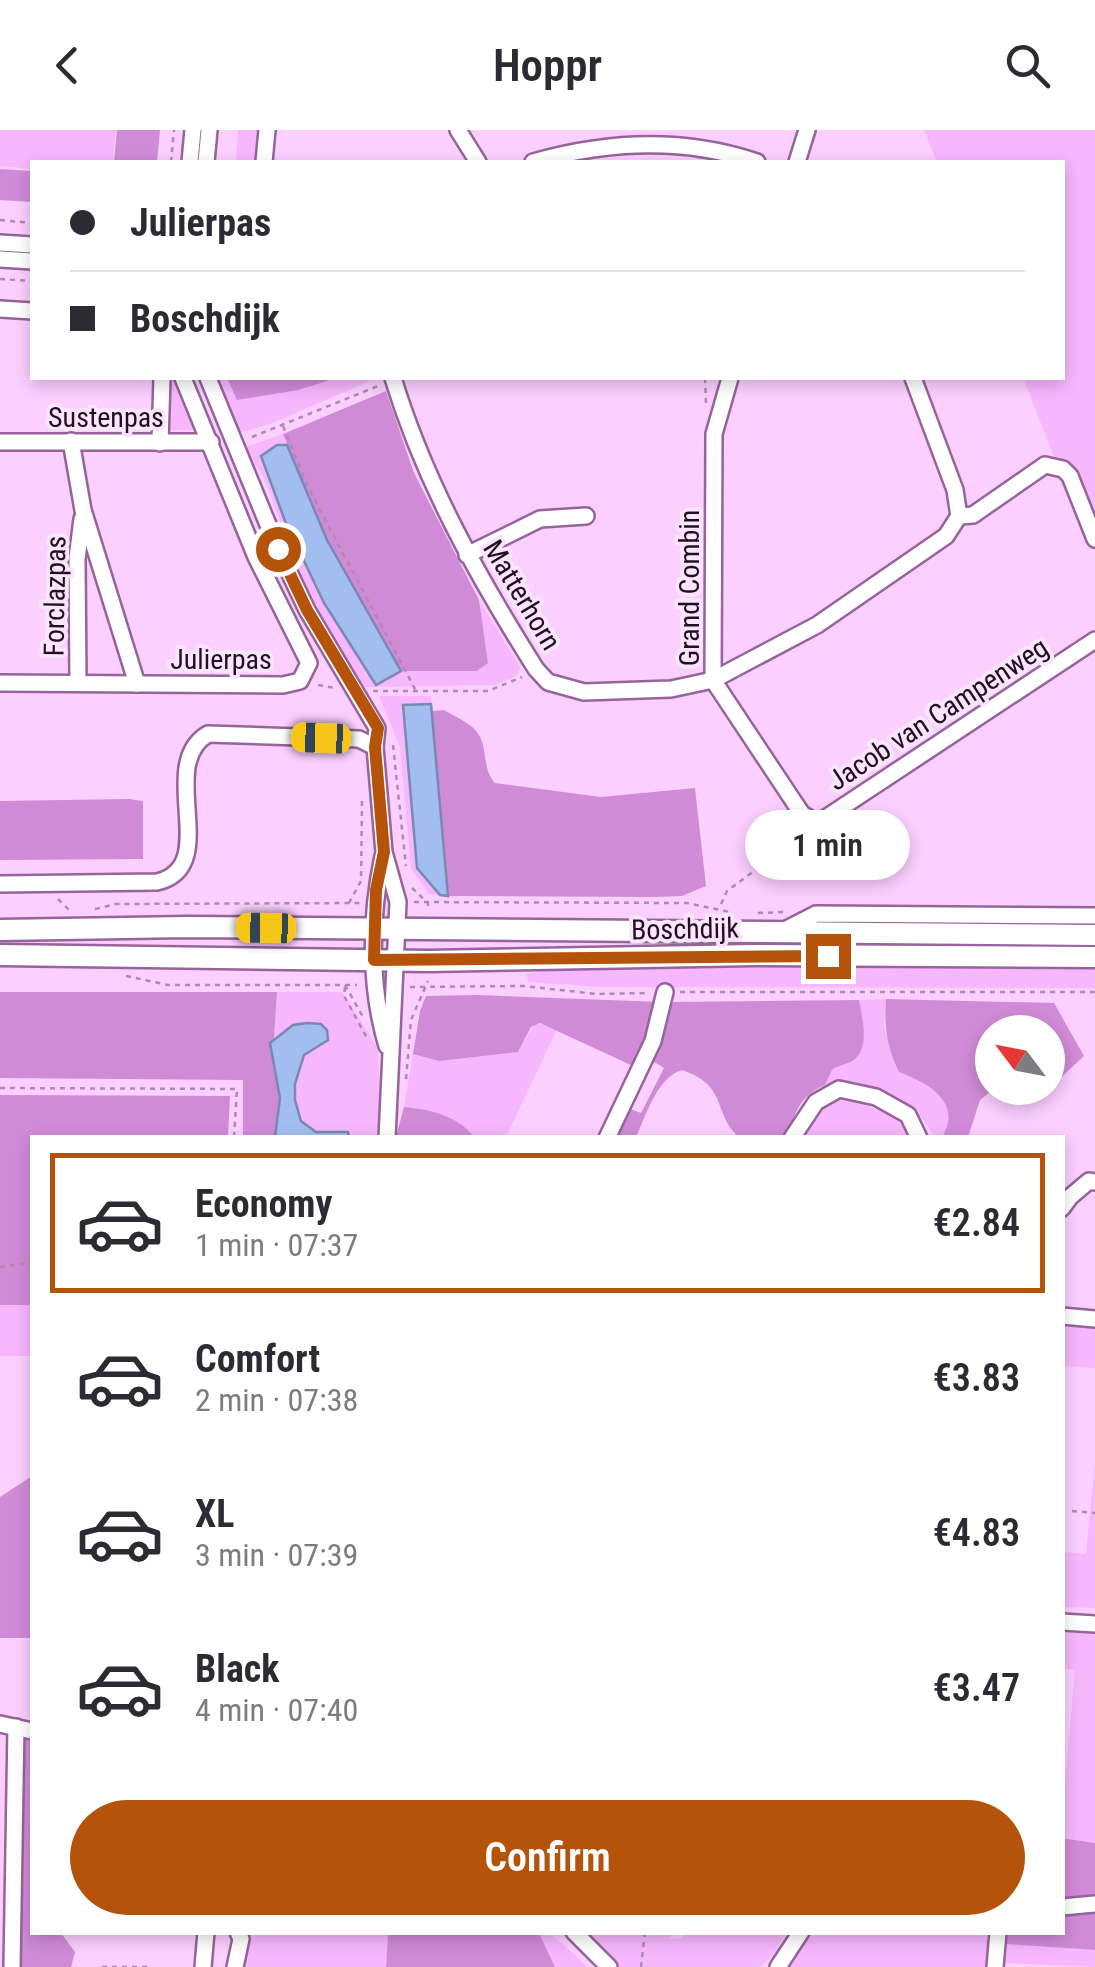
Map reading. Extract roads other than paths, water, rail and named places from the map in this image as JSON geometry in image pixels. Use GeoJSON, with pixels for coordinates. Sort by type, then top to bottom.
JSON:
{"type":"FeatureCollection","features":[{"type":"Feature","properties":{"kind":"main road","name":"Boschdijk"},"geometry":{"type":"LineString","coordinates":[[0,930],[187,927],[1095,935]]}},
{"type":"Feature","properties":{"kind":"main road","name":"Boschdijk"},"geometry":{"type":"LineString","coordinates":[[0,954],[396,961],[755,955],[1095,957]]}},
{"type":"Feature","properties":{"kind":"street"},"geometry":{"type":"LineString","coordinates":[[190,160],[194,130]]}},
{"type":"Feature","properties":{"kind":"street"},"geometry":{"type":"LineString","coordinates":[[206,160],[209,130]]}},
{"type":"Feature","properties":{"kind":"street"},"geometry":{"type":"LineString","coordinates":[[264,160],[268,130]]}},
{"type":"Feature","properties":{"kind":"street"},"geometry":{"type":"LineString","coordinates":[[458,130],[477,160]]}},
{"type":"Feature","properties":{"kind":"street"},"geometry":{"type":"LineString","coordinates":[[798,160],[807,130]]}},
{"type":"Feature","properties":{"kind":"street"},"geometry":{"type":"LineString","coordinates":[[543,160],[614,145],[654,144],[748,160]]}},
{"type":"Feature","properties":{"kind":"street"},"geometry":{"type":"LineString","coordinates":[[0,243],[30,246]]}},
{"type":"Feature","properties":{"kind":"street"},"geometry":{"type":"LineString","coordinates":[[0,259],[30,262]]}},
{"type":"Feature","properties":{"kind":"street"},"geometry":{"type":"LineString","coordinates":[[0,309],[30,311]]}},
{"type":"Feature","properties":{"kind":"street"},"geometry":{"type":"LineString","coordinates":[[160,442],[162,380]]}},
{"type":"Feature","properties":{"kind":"street"},"geometry":{"type":"LineString","coordinates":[[184,380],[211,442]]}},
{"type":"Feature","properties":{"kind":"street"},"geometry":{"type":"LineString","coordinates":[[209,380],[300,594],[378,728],[375,747],[384,852],[398,902],[387,1135]]}},
{"type":"Feature","properties":{"kind":"street","name":"Matterhorn"},"geometry":{"type":"LineString","coordinates":[[394,380],[426,468],[467,554],[536,669],[548,682],[584,692],[671,689],[713,680],[818,625],[946,536],[960,516],[973,515],[1045,465],[1064,469],[1070,476],[1095,539]]}},
{"type":"Feature","properties":{"kind":"street","name":"Grand Combin"},"geometry":{"type":"LineString","coordinates":[[729,380],[714,434],[713,680],[802,814],[818,824]]}},
{"type":"Feature","properties":{"kind":"street"},"geometry":{"type":"LineString","coordinates":[[914,380],[955,490],[960,516]]}},
{"type":"Feature","properties":{"kind":"street","name":"Forclazpas"},"geometry":{"type":"LineString","coordinates":[[71,441],[83,510],[137,684]]}},
{"type":"Feature","properties":{"kind":"street","name":"Sustenpas"},"geometry":{"type":"LineString","coordinates":[[0,442],[211,442]]}},
{"type":"Feature","properties":{"kind":"street","name":"Julierpas"},"geometry":{"type":"LineString","coordinates":[[0,684],[283,685],[300,680],[309,664],[256,558],[211,442]]}},
{"type":"Feature","properties":{"kind":"street","name":"Forclazpas"},"geometry":{"type":"LineString","coordinates":[[78,683],[77,559],[83,510]]}},
{"type":"Feature","properties":{"kind":"street"},"geometry":{"type":"LineString","coordinates":[[467,554],[540,518],[586,516]]}},
{"type":"Feature","properties":{"kind":"street","name":"Jacob van Campenweg"},"geometry":{"type":"LineString","coordinates":[[818,824],[1095,640]]}},
{"type":"Feature","properties":{"kind":"street"},"geometry":{"type":"LineString","coordinates":[[0,884],[171,879],[183,868],[187,852],[187,758],[195,742],[208,734],[358,740],[375,747]]}},
{"type":"Feature","properties":{"kind":"street"},"geometry":{"type":"LineString","coordinates":[[384,852],[376,890],[374,960],[379,1019],[390,1055]]}},
{"type":"Feature","properties":{"kind":"street","name":"Boschdijk"},"geometry":{"type":"LineString","coordinates":[[776,934],[816,914],[1095,916]]}},
{"type":"Feature","properties":{"kind":"street"},"geometry":{"type":"LineString","coordinates":[[609,1135],[652,1041],[665,992]]}},
{"type":"Feature","properties":{"kind":"street"},"geometry":{"type":"LineString","coordinates":[[794,1135],[816,1102],[839,1089],[876,1098],[908,1115],[918,1135]]}},
{"type":"Feature","properties":{"kind":"street"},"geometry":{"type":"LineString","coordinates":[[1065,1204],[1089,1181],[1095,1182]]}},
{"type":"Feature","properties":{"kind":"street"},"geometry":{"type":"LineString","coordinates":[[1065,1316],[1095,1319]]}},
{"type":"Feature","properties":{"kind":"street"},"geometry":{"type":"LineString","coordinates":[[1065,1622],[1095,1624]]}},
{"type":"Feature","properties":{"kind":"street"},"geometry":{"type":"LineString","coordinates":[[12,1967],[16,1727]]}},
{"type":"Feature","properties":{"kind":"street"},"geometry":{"type":"LineString","coordinates":[[1065,1906],[1095,1904]]}},
{"type":"Feature","properties":{"kind":"street"},"geometry":{"type":"LineString","coordinates":[[203,1967],[206,1935]]}},
{"type":"Feature","properties":{"kind":"street"},"geometry":{"type":"LineString","coordinates":[[235,1967],[239,1935]]}},
{"type":"Feature","properties":{"kind":"street"},"geometry":{"type":"LineString","coordinates":[[577,1935],[609,1967]]}},
{"type":"Feature","properties":{"kind":"street"},"geometry":{"type":"LineString","coordinates":[[778,1967],[799,1935]]}},
{"type":"Feature","properties":{"kind":"street"},"geometry":{"type":"LineString","coordinates":[[995,1967],[998,1935]]}},
{"type":"Feature","properties":{"kind":"water"},"geometry":{"type":"Polygon","coordinates":[[[277,445],[287,445],[327,540],[401,671],[376,685],[324,603],[285,521],[261,456],[277,445]]]}},
{"type":"Feature","properties":{"kind":"water"},"geometry":{"type":"Polygon","coordinates":[[[431,704],[448,896],[440,895],[417,868],[403,705],[431,704]]]}},
{"type":"Feature","properties":{"kind":"water"},"geometry":{"type":"Polygon","coordinates":[[[321,1024],[327,1030],[328,1040],[304,1055],[295,1084],[301,1121],[316,1132],[349,1135],[275,1135],[280,1098],[270,1043],[293,1025],[321,1024]]]}}]}
